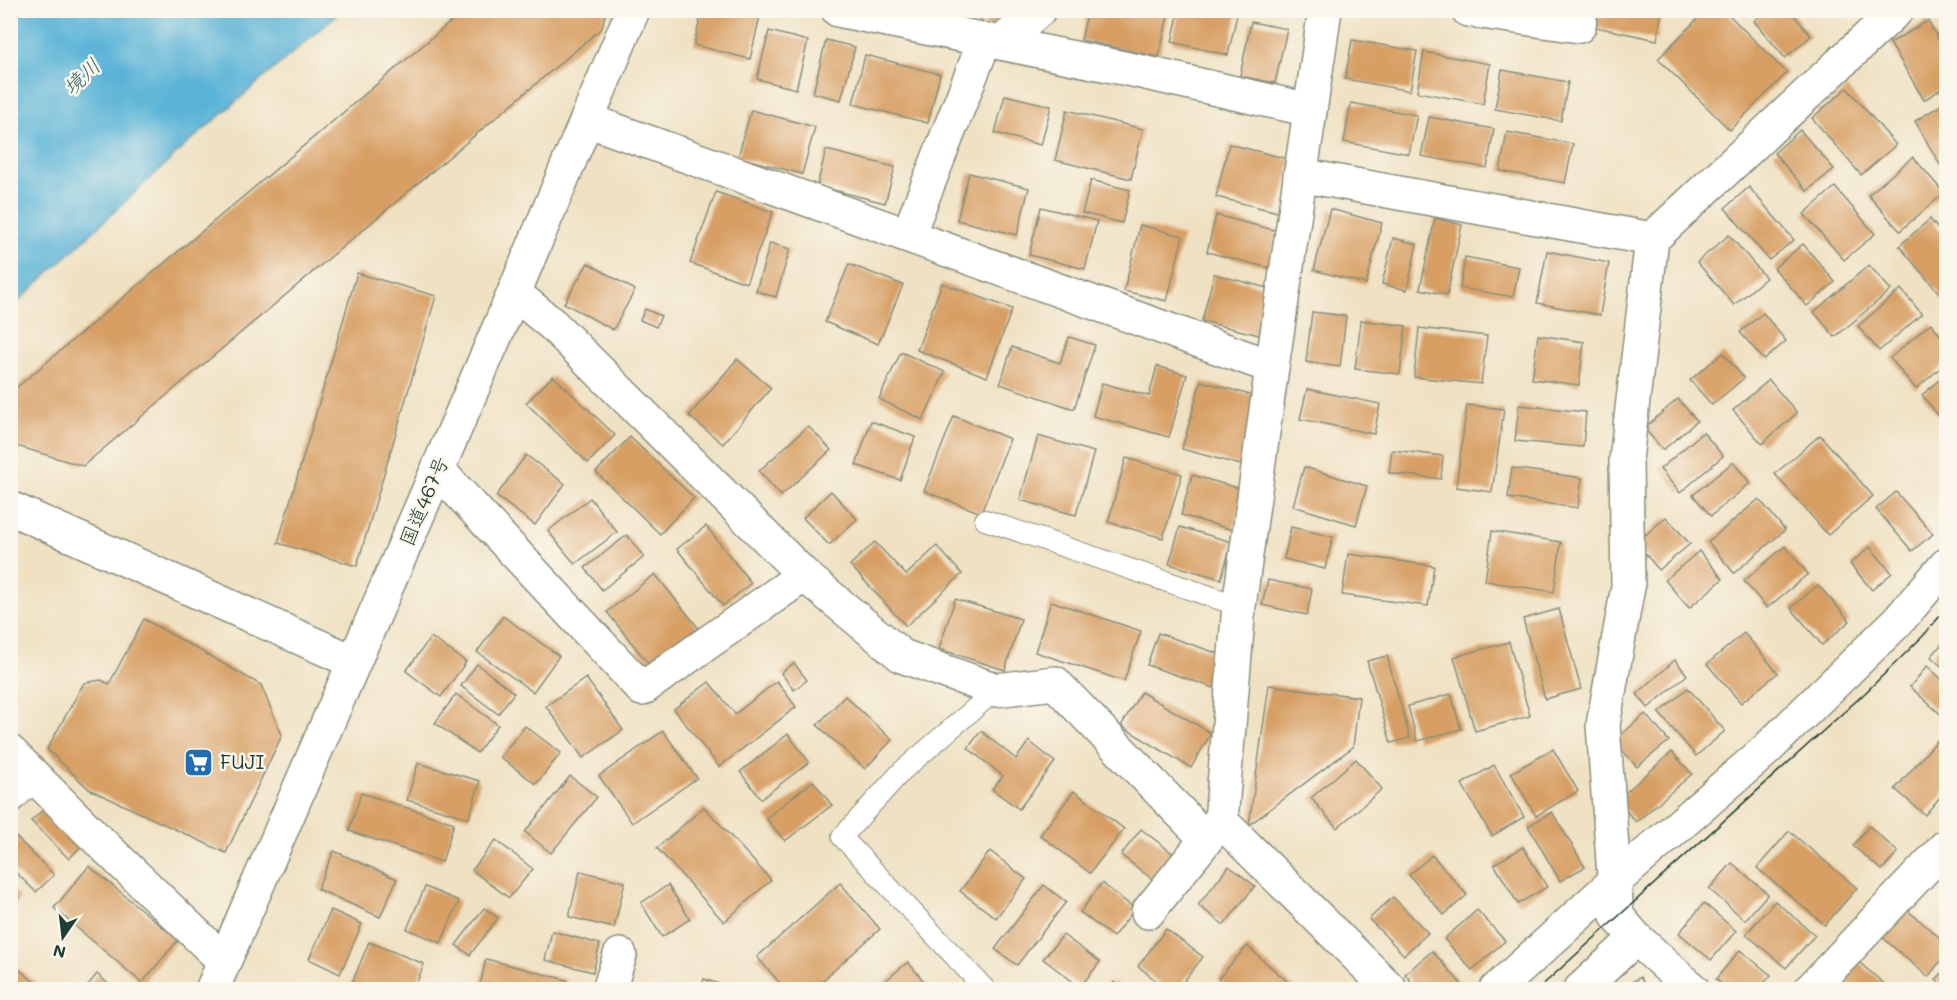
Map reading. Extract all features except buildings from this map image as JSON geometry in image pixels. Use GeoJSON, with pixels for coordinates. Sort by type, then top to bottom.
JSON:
{"type":"FeatureCollection","features":[{"type":"Feature","properties":{"kind":"main road","name":"国道467号"},"geometry":{"type":"LineString","coordinates":[[218,975],[438,470],[633,10]]}},
{"type":"Feature","properties":{"kind":"main road"},"geometry":{"type":"LineString","coordinates":[[838,10],[1133,70],[1310,110]]}},
{"type":"Feature","properties":{"kind":"main road"},"geometry":{"type":"LineString","coordinates":[[908,236],[993,42],[1039,10]]}},
{"type":"Feature","properties":{"kind":"main road"},"geometry":{"type":"LineString","coordinates":[[1148,912],[1214,830],[1239,606],[1325,10]]}},
{"type":"Feature","properties":{"kind":"main road"},"geometry":{"type":"LineString","coordinates":[[1468,10],[1579,27],[1581,10]]}},
{"type":"Feature","properties":{"kind":"main road"},"geometry":{"type":"LineString","coordinates":[[1693,990],[1635,938],[1617,916],[1603,725],[1628,587],[1626,460],[1652,239],[1897,10]]}},
{"type":"Feature","properties":{"kind":"main road"},"geometry":{"type":"LineString","coordinates":[[587,120],[1272,367]]}},
{"type":"Feature","properties":{"kind":"main road"},"geometry":{"type":"LineString","coordinates":[[1300,175],[1652,239]]}},
{"type":"Feature","properties":{"kind":"main road"},"geometry":{"type":"LineString","coordinates":[[514,293],[553,325],[804,575],[902,656],[996,690],[1055,683],[1392,990]]}},
{"type":"Feature","properties":{"kind":"main road"},"geometry":{"type":"LineString","coordinates":[[438,470],[642,689],[804,575]]}},
{"type":"Feature","properties":{"kind":"main road"},"geometry":{"type":"LineString","coordinates":[[10,508],[354,662]]}},
{"type":"Feature","properties":{"kind":"main road"},"geometry":{"type":"LineString","coordinates":[[1496,990],[1614,882],[1766,750],[1898,621],[1947,565]]}},
{"type":"Feature","properties":{"kind":"main road"},"geometry":{"type":"LineString","coordinates":[[10,752],[218,975]]}},
{"type":"Feature","properties":{"kind":"main road"},"geometry":{"type":"LineString","coordinates":[[1810,990],[1947,846]]}},
{"type":"Feature","properties":{"kind":"main road"},"geometry":{"type":"LineString","coordinates":[[1580,990],[1635,938]]}},
{"type":"Feature","properties":{"kind":"main road"},"geometry":{"type":"LineString","coordinates":[[609,990],[620,955]]}},
{"type":"Feature","properties":{"kind":"lane"},"geometry":{"type":"LineString","coordinates":[[986,520],[1239,606]]}},
{"type":"Feature","properties":{"kind":"lane"},"geometry":{"type":"LineString","coordinates":[[986,990],[842,837],[902,771],[996,690]]}},
{"type":"Feature","properties":{"kind":"lane"},"geometry":{"type":"LineString","coordinates":[[10,805],[37,779]]}},
{"type":"Feature","properties":{"kind":"water","name":"境川"},"geometry":{"type":"Polygon","coordinates":[[[11,10],[341,11],[187,144],[11,308],[11,10]]]}},
{"type":"Feature","properties":{"kind":"tram line"},"geometry":{"type":"LineString","coordinates":[[1537,990],[1865,693],[1923,636],[1946,609]]}},
{"type":"Feature","properties":{"kind":"place","name":"FUJI"},"geometry":{"type":"Point","coordinates":[199,762]}}]}
